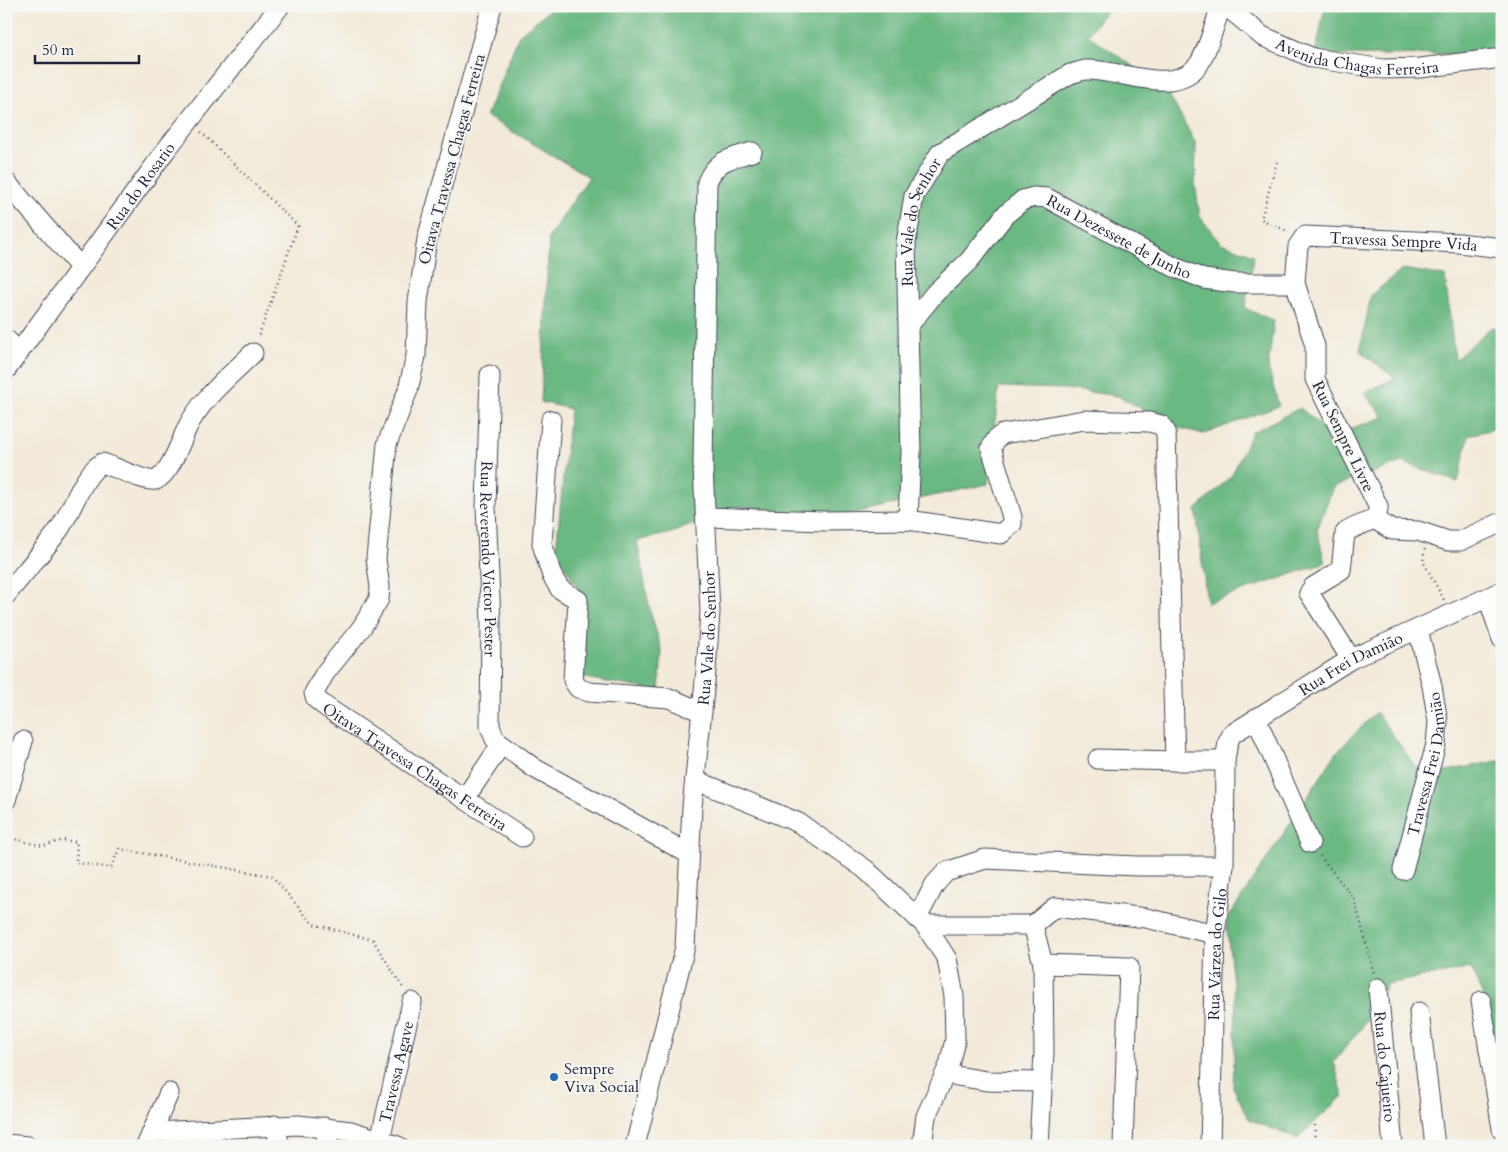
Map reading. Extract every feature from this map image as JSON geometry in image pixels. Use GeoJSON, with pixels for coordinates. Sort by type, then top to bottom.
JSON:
{"type":"FeatureCollection","features":[{"type":"Feature","properties":{"kind":"street","name":"Rua do Rosario"},"geometry":{"type":"LineString","coordinates":[[6,370],[12,346],[80,267],[189,120],[280,6]]}},
{"type":"Feature","properties":{"kind":"street","name":"Oitava Travessa Chagas Ferreira"},"geometry":{"type":"LineString","coordinates":[[492,6],[427,240],[418,302],[416,356],[408,390],[387,444],[377,545],[379,600],[362,627],[325,673],[314,693],[316,699],[326,707],[465,798],[522,838]]}},
{"type":"Feature","properties":{"kind":"street","name":"Rua Vale do Senhor"},"geometry":{"type":"LineString","coordinates":[[908,520],[911,453],[906,243],[914,196],[940,153],[1070,74],[1085,70],[1156,81],[1179,78],[1190,73],[1200,63],[1221,6]]}},
{"type":"Feature","properties":{"kind":"street","name":"Avenida Chagas Ferreira"},"geometry":{"type":"LineString","coordinates":[[1226,6],[1262,36],[1312,58],[1382,68],[1420,68],[1502,58]]}},
{"type":"Feature","properties":{"kind":"street","name":"Rua Vale do Senhor"},"geometry":{"type":"LineString","coordinates":[[635,1146],[683,956],[689,854],[710,612],[704,467],[707,182],[712,170],[722,161],[752,152]]}},
{"type":"Feature","properties":{"kind":"street"},"geometry":{"type":"LineString","coordinates":[[6,182],[80,267]]}},
{"type":"Feature","properties":{"kind":"street","name":"Rua Dezessete de Junho"},"geometry":{"type":"LineString","coordinates":[[909,325],[935,293],[969,261],[1005,215],[1023,200],[1034,197],[1047,198],[1174,267],[1204,278],[1235,283],[1296,283]]}},
{"type":"Feature","properties":{"kind":"street","name":"Travessa Sempre Vida"},"geometry":{"type":"LineString","coordinates":[[1304,237],[1459,243],[1502,248]]}},
{"type":"Feature","properties":{"kind":"street","name":"Rua Sempre Livre"},"geometry":{"type":"LineString","coordinates":[[1304,237],[1298,246],[1296,283],[1315,346],[1315,379],[1378,506],[1379,512],[1374,519]]}},
{"type":"Feature","properties":{"kind":"street"},"geometry":{"type":"LineString","coordinates":[[6,595],[58,531],[97,466],[102,463],[110,465],[148,480],[155,480],[161,477],[175,455],[188,426],[202,405],[252,353]]}},
{"type":"Feature","properties":{"kind":"street","name":"Rua Reverendo Victor Pester"},"geometry":{"type":"LineString","coordinates":[[490,376],[486,507],[491,622],[490,727],[498,742]]}},
{"type":"Feature","properties":{"kind":"street"},"geometry":{"type":"LineString","coordinates":[[552,420],[542,544],[552,576],[560,590],[578,600],[573,680],[578,688],[589,692],[669,698],[702,712]]}},
{"type":"Feature","properties":{"kind":"street"},"geometry":{"type":"LineString","coordinates":[[707,518],[824,521],[908,520],[947,525],[993,535],[1007,531],[1012,524],[1012,517],[991,448],[997,438],[1003,434],[1084,420],[1149,422],[1162,425],[1166,432],[1175,761]]}},
{"type":"Feature","properties":{"kind":"street"},"geometry":{"type":"LineString","coordinates":[[1351,659],[1309,593],[1313,587],[1341,570],[1345,533],[1374,519],[1392,530],[1418,531],[1448,541],[1460,541],[1502,522]]}},
{"type":"Feature","properties":{"kind":"street"},"geometry":{"type":"LineString","coordinates":[[1495,595],[1502,639]]}},
{"type":"Feature","properties":{"kind":"street","name":"Rua Frei Damião"},"geometry":{"type":"LineString","coordinates":[[1225,761],[1228,742],[1232,734],[1351,659],[1495,595]]}},
{"type":"Feature","properties":{"kind":"street","name":"Travessa Frei Damião"},"geometry":{"type":"LineString","coordinates":[[1403,870],[1436,744],[1438,722],[1432,686],[1418,629]]}},
{"type":"Feature","properties":{"kind":"street"},"geometry":{"type":"LineString","coordinates":[[1256,718],[1310,843]]}},
{"type":"Feature","properties":{"kind":"street"},"geometry":{"type":"LineString","coordinates":[[6,800],[23,741]]}},
{"type":"Feature","properties":{"kind":"street"},"geometry":{"type":"LineString","coordinates":[[465,798],[498,742],[534,768],[689,854]]}},
{"type":"Feature","properties":{"kind":"street"},"geometry":{"type":"LineString","coordinates":[[1098,759],[1225,761]]}},
{"type":"Feature","properties":{"kind":"street","name":"Rua Várzea do Gilo"},"geometry":{"type":"LineString","coordinates":[[1210,1146],[1215,934],[1224,866],[1225,761]]}},
{"type":"Feature","properties":{"kind":"street"},"geometry":{"type":"LineString","coordinates":[[695,780],[777,813],[813,832],[866,869],[921,921],[947,959],[952,978],[955,1040],[945,1074],[926,1116],[922,1146]]}},
{"type":"Feature","properties":{"kind":"street"},"geometry":{"type":"LineString","coordinates":[[921,921],[935,884],[946,872],[985,859],[1137,866],[1224,866]]}},
{"type":"Feature","properties":{"kind":"street"},"geometry":{"type":"LineString","coordinates":[[921,921],[1032,925],[1055,907],[1146,918],[1215,934]]}},
{"type":"Feature","properties":{"kind":"street"},"geometry":{"type":"LineString","coordinates":[[1032,925],[1043,964],[1044,1052],[1041,1082],[1040,1146]]}},
{"type":"Feature","properties":{"kind":"street"},"geometry":{"type":"LineString","coordinates":[[1043,964],[1130,967],[1123,1146]]}},
{"type":"Feature","properties":{"kind":"street","name":"Rua do Cajueiro"},"geometry":{"type":"LineString","coordinates":[[1378,988],[1393,1146]]}},
{"type":"Feature","properties":{"kind":"street"},"geometry":{"type":"LineString","coordinates":[[1481,1001],[1502,1129]]}},
{"type":"Feature","properties":{"kind":"street","name":"Travessa Agave"},"geometry":{"type":"LineString","coordinates":[[389,1143],[412,1002]]}},
{"type":"Feature","properties":{"kind":"street"},"geometry":{"type":"LineString","coordinates":[[1419,1012],[1435,1146]]}},
{"type":"Feature","properties":{"kind":"street"},"geometry":{"type":"LineString","coordinates":[[945,1074],[986,1081],[1041,1082]]}},
{"type":"Feature","properties":{"kind":"street"},"geometry":{"type":"LineString","coordinates":[[169,1093],[150,1139],[196,1138],[275,1125],[324,1127],[351,1131],[389,1143]]}},
{"type":"Feature","properties":{"kind":"street"},"geometry":{"type":"LineString","coordinates":[[275,1125],[280,1146]]}},
{"type":"Feature","properties":{"kind":"street"},"geometry":{"type":"LineString","coordinates":[[324,1127],[329,1146]]}},
{"type":"Feature","properties":{"kind":"street"},"geometry":{"type":"LineString","coordinates":[[6,1144],[28,1146]]}},
{"type":"Feature","properties":{"kind":"path"},"geometry":{"type":"LineString","coordinates":[[189,120],[298,226],[252,353]]}},
{"type":"Feature","properties":{"kind":"path"},"geometry":{"type":"LineString","coordinates":[[1277,162],[1261,219],[1304,237]]}},
{"type":"Feature","properties":{"kind":"path"},"geometry":{"type":"LineString","coordinates":[[1427,535],[1423,561],[1452,614]]}},
{"type":"Feature","properties":{"kind":"path"},"geometry":{"type":"LineString","coordinates":[[6,836],[43,846],[64,840],[77,842],[76,863],[111,868],[119,849],[272,876],[313,924],[373,940],[412,1002]]}},
{"type":"Feature","properties":{"kind":"path"},"geometry":{"type":"LineString","coordinates":[[1310,843],[1354,898],[1378,988]]}},
{"type":"Feature","properties":{"kind":"path"},"geometry":{"type":"LineString","coordinates":[[1314,1123],[1314,1146]]}},
{"type":"Feature","properties":{"kind":"green space"},"geometry":{"type":"Polygon","coordinates":[[[554,6],[1110,6],[1088,35],[1166,89],[1196,144],[1195,183],[1200,217],[1221,243],[1254,255],[1245,308],[1274,321],[1268,367],[1279,406],[1204,434],[1176,427],[1118,396],[1066,389],[999,387],[988,484],[826,519],[742,506],[671,533],[637,541],[650,611],[662,651],[659,691],[579,677],[582,596],[556,550],[570,409],[541,402],[549,237],[589,177],[486,116],[519,35],[554,6]]]}},
{"type":"Feature","properties":{"kind":"green space"},"geometry":{"type":"Polygon","coordinates":[[[1325,6],[1502,6],[1502,53],[1315,56],[1325,6]]]}},
{"type":"Feature","properties":{"kind":"green space"},"geometry":{"type":"Polygon","coordinates":[[[1403,269],[1445,276],[1455,360],[1490,328],[1502,327],[1502,427],[1469,435],[1458,482],[1402,462],[1333,487],[1317,530],[1325,563],[1207,603],[1196,510],[1232,475],[1252,432],[1300,408],[1332,435],[1384,417],[1364,393],[1395,378],[1360,351],[1371,295],[1403,269]]]}},
{"type":"Feature","properties":{"kind":"green space"},"geometry":{"type":"Polygon","coordinates":[[[1376,712],[1422,776],[1502,760],[1502,1083],[1486,1004],[1471,968],[1387,984],[1362,1027],[1334,1062],[1343,1096],[1297,1139],[1249,1119],[1233,1087],[1236,1009],[1226,921],[1337,752],[1376,712]]]}},
{"type":"Feature","properties":{"kind":"place","name":"Sempre Viva Social"},"geometry":{"type":"Point","coordinates":[554,1077]}}]}
